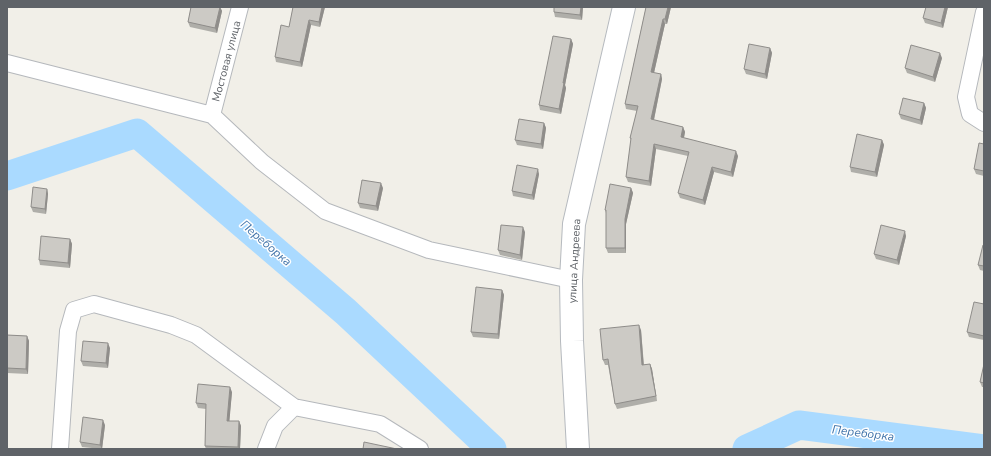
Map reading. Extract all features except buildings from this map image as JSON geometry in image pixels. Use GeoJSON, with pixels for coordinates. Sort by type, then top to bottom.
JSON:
{"type":"FeatureCollection","features":[{"type":"Feature","properties":{"kind":"main road","name":"улица Андреева"},"geometry":{"type":"LineString","coordinates":[[578,449],[572,341],[571,280],[574,224],[624,7]]}},
{"type":"Feature","properties":{"kind":"street","name":"Мостовая улица"},"geometry":{"type":"LineString","coordinates":[[212,115],[240,7]]}},
{"type":"Feature","properties":{"kind":"street"},"geometry":{"type":"LineString","coordinates":[[984,12],[966,97],[970,114],[984,123]]}},
{"type":"Feature","properties":{"kind":"street"},"geometry":{"type":"LineString","coordinates":[[7,63],[212,115],[262,162],[325,211],[429,250],[571,280]]}},
{"type":"Feature","properties":{"kind":"street"},"geometry":{"type":"LineString","coordinates":[[60,449],[68,331],[74,310],[94,304],[171,325],[196,335],[294,408],[380,424],[420,449]]}},
{"type":"Feature","properties":{"kind":"street"},"geometry":{"type":"LineString","coordinates":[[266,449],[275,426],[294,408]]}},
{"type":"Feature","properties":{"kind":"waterway","name":"Переборка"},"geometry":{"type":"LineString","coordinates":[[7,176],[137,133],[346,312],[492,449]]}},
{"type":"Feature","properties":{"kind":"waterway","name":"Переборка"},"geometry":{"type":"LineString","coordinates":[[747,449],[799,425],[984,449]]}}]}
